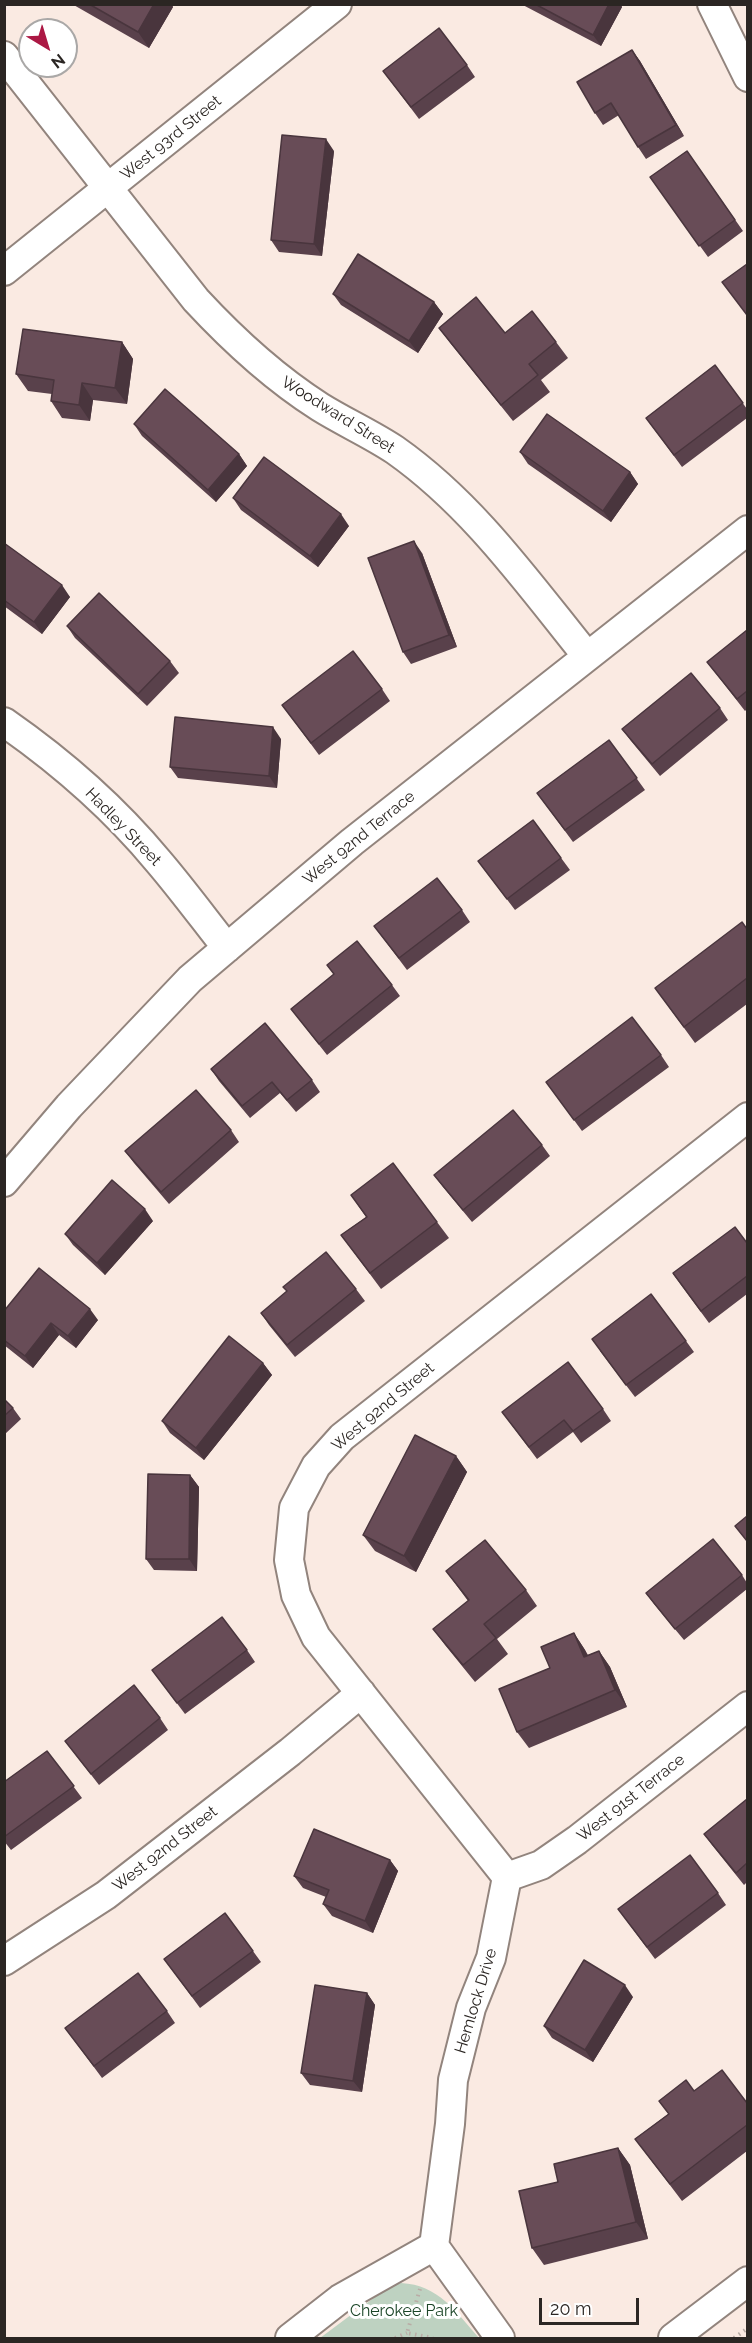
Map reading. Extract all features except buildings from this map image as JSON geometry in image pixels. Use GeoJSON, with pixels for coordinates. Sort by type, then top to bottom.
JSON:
{"type":"FeatureCollection","features":[{"type":"Feature","properties":{"kind":"street","name":"West 93rd Street"},"geometry":{"type":"LineString","coordinates":[[4,271],[337,4]]}},
{"type":"Feature","properties":{"kind":"street"},"geometry":{"type":"LineString","coordinates":[[712,4],[747,77]]}},
{"type":"Feature","properties":{"kind":"street","name":"Woodward Street"},"geometry":{"type":"LineString","coordinates":[[4,56],[196,300],[232,338],[278,378],[321,407],[395,450],[466,509],[587,656]]}},
{"type":"Feature","properties":{"kind":"street","name":"West 92nd Terrace"},"geometry":{"type":"LineString","coordinates":[[4,1182],[69,1106],[190,979],[352,842],[747,530]]}},
{"type":"Feature","properties":{"kind":"street","name":"Hadley Street"},"geometry":{"type":"LineString","coordinates":[[4,722],[37,745],[105,805],[157,859],[227,948]]}},
{"type":"Feature","properties":{"kind":"street","name":"West 92nd Street"},"geometry":{"type":"LineString","coordinates":[[4,1961],[106,1895],[290,1752],[361,1693],[316,1637],[296,1595],[289,1560],[294,1508],[316,1466],[342,1437],[747,1117]]}},
{"type":"Feature","properties":{"kind":"street"},"geometry":{"type":"LineString","coordinates":[[361,1693],[507,1877]]}},
{"type":"Feature","properties":{"kind":"street","name":"West 91st Terrace"},"geometry":{"type":"LineString","coordinates":[[507,1877],[541,1865],[577,1840],[747,1706]]}},
{"type":"Feature","properties":{"kind":"street","name":"Hemlock Drive"},"geometry":{"type":"LineString","coordinates":[[434,2246],[450,2124],[453,2080],[471,2008],[491,1958],[507,1877]]}},
{"type":"Feature","properties":{"kind":"street"},"geometry":{"type":"LineString","coordinates":[[290,2338],[340,2299],[434,2246],[500,2338]]}},
{"type":"Feature","properties":{"kind":"street"},"geometry":{"type":"LineString","coordinates":[[673,2338],[747,2281]]}},
{"type":"Feature","properties":{"kind":"path"},"geometry":{"type":"LineString","coordinates":[[407,2333],[434,2246]]}},
{"type":"Feature","properties":{"kind":"path"},"geometry":{"type":"LineString","coordinates":[[734,2338],[747,2328]]}},
{"type":"Feature","properties":{"kind":"path"},"geometry":{"type":"LineString","coordinates":[[395,2338],[407,2333],[433,2338]]}},
{"type":"Feature","properties":{"kind":"green space","name":"Cherokee Park"},"geometry":{"type":"Polygon","coordinates":[[[401,2283],[414,2285],[436,2294],[479,2338],[320,2338],[387,2288],[401,2283]]]}}]}
